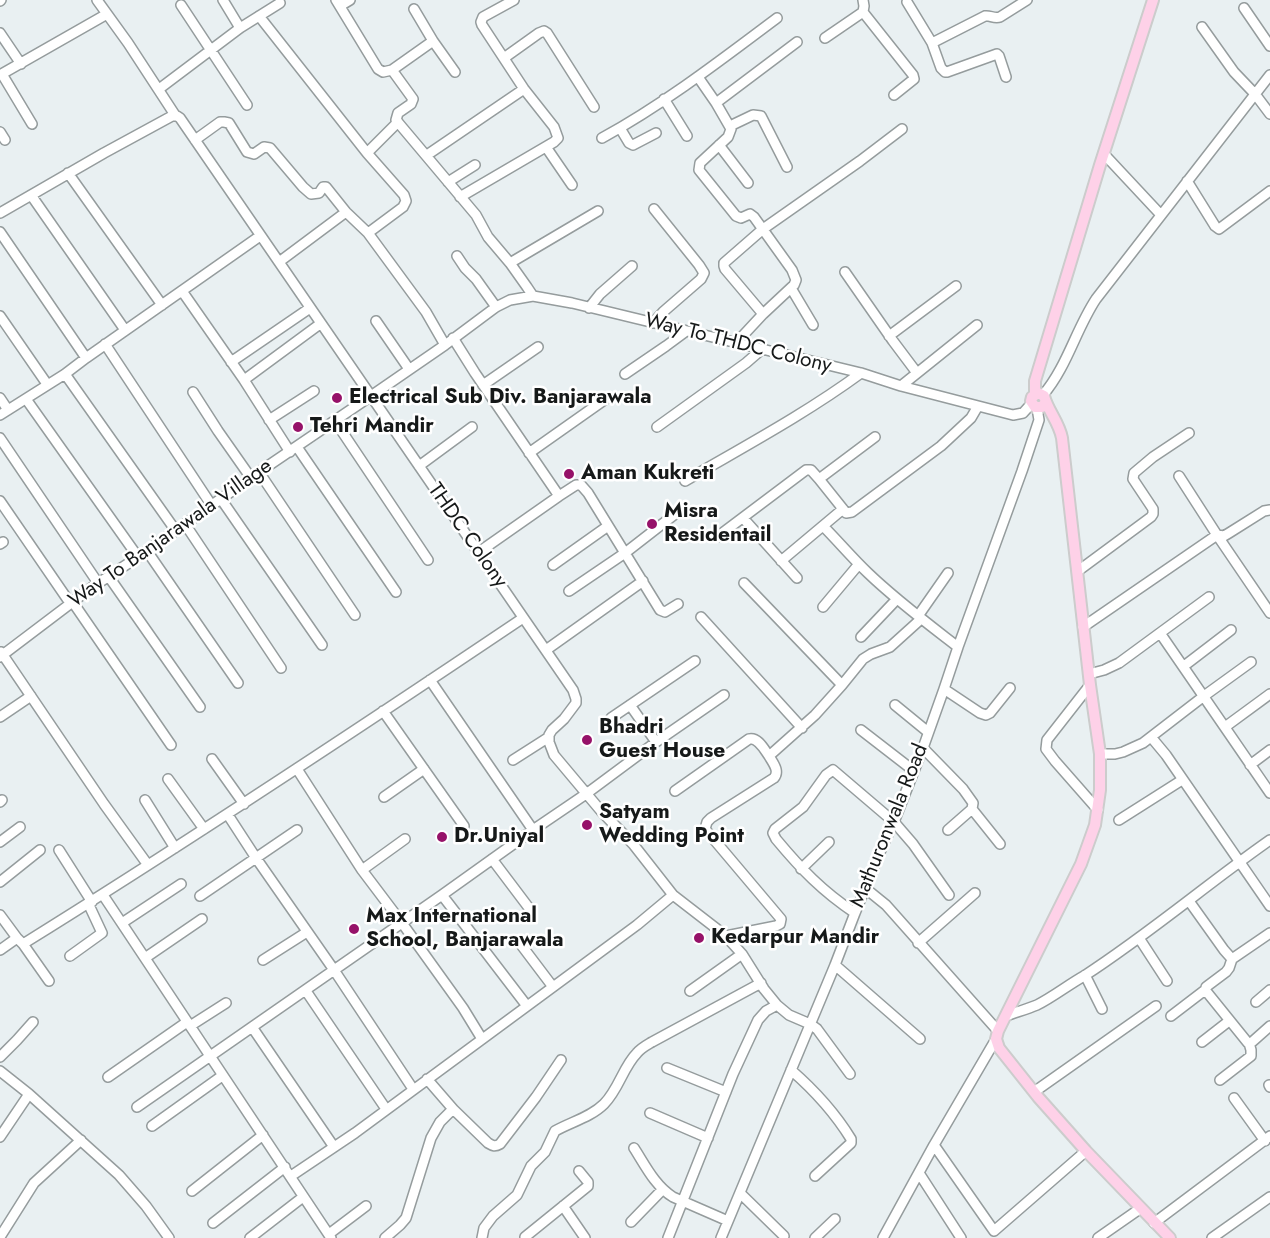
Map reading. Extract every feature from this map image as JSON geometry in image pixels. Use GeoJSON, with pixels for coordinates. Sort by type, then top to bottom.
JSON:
{"type":"FeatureCollection","features":[{"type":"Feature","properties":{"kind":"main road"},"geometry":{"type":"LineString","coordinates":[[1153,0],[1096,176],[1035,381],[1038,401],[1058,424],[1062,438],[1089,679],[1100,754],[1098,810],[1081,864],[998,1035],[999,1048],[1034,1092],[1086,1151],[1170,1238]]}},
{"type":"Feature","properties":{"kind":"street","name":"THDC Colony"},"geometry":{"type":"LineString","coordinates":[[97,0],[573,690],[576,703],[552,730],[549,737]]}},
{"type":"Feature","properties":{"kind":"street"},"geometry":{"type":"LineString","coordinates":[[223,0],[240,28]]}},
{"type":"Feature","properties":{"kind":"street"},"geometry":{"type":"LineString","coordinates":[[350,0],[338,3],[378,69],[383,72],[392,70],[433,41]]}},
{"type":"Feature","properties":{"kind":"street"},"geometry":{"type":"LineString","coordinates":[[460,196],[558,138],[557,132],[524,89],[481,22],[483,17],[514,0]]}},
{"type":"Feature","properties":{"kind":"street"},"geometry":{"type":"LineString","coordinates":[[825,38],[862,12],[863,0]]}},
{"type":"Feature","properties":{"kind":"street"},"geometry":{"type":"LineString","coordinates":[[932,43],[984,16],[1000,17],[1027,0]]}},
{"type":"Feature","properties":{"kind":"street"},"geometry":{"type":"LineString","coordinates":[[907,2],[932,43],[941,68],[945,72],[997,54],[1006,77]]}},
{"type":"Feature","properties":{"kind":"street"},"geometry":{"type":"LineString","coordinates":[[159,89],[240,28],[280,3]]}},
{"type":"Feature","properties":{"kind":"street"},"geometry":{"type":"LineString","coordinates":[[181,5],[247,105]]}},
{"type":"Feature","properties":{"kind":"street"},"geometry":{"type":"LineString","coordinates":[[1244,8],[1270,46]]}},
{"type":"Feature","properties":{"kind":"street"},"geometry":{"type":"LineString","coordinates":[[414,9],[454,72]]}},
{"type":"Feature","properties":{"kind":"street"},"geometry":{"type":"LineString","coordinates":[[862,12],[913,75],[914,79],[894,94]]}},
{"type":"Feature","properties":{"kind":"street"},"geometry":{"type":"LineString","coordinates":[[33,124],[1,75],[107,14]]}},
{"type":"Feature","properties":{"kind":"street"},"geometry":{"type":"LineString","coordinates":[[259,15],[367,153],[404,195],[406,201],[403,207],[368,233]]}},
{"type":"Feature","properties":{"kind":"street"},"geometry":{"type":"LineString","coordinates":[[602,138],[698,77],[777,18]]}},
{"type":"Feature","properties":{"kind":"street"},"geometry":{"type":"LineString","coordinates":[[1202,27],[1234,72],[1270,114]]}},
{"type":"Feature","properties":{"kind":"street"},"geometry":{"type":"LineString","coordinates":[[504,58],[539,33],[545,32],[594,107]]}},
{"type":"Feature","properties":{"kind":"street"},"geometry":{"type":"LineString","coordinates":[[0,33],[21,64]]}},
{"type":"Feature","properties":{"kind":"street"},"geometry":{"type":"LineString","coordinates":[[716,103],[797,42]]}},
{"type":"Feature","properties":{"kind":"street"},"geometry":{"type":"LineString","coordinates":[[392,70],[413,99],[411,104],[396,115],[398,123],[476,215],[492,243],[510,263],[533,296]]}},
{"type":"Feature","properties":{"kind":"street"},"geometry":{"type":"LineString","coordinates":[[1038,401],[1054,382],[1086,313],[1096,298],[1270,75]]}},
{"type":"Feature","properties":{"kind":"street"},"geometry":{"type":"LineString","coordinates":[[698,77],[730,126],[730,133],[700,163],[699,170],[736,216],[741,218],[751,214],[754,217],[795,276],[796,282],[735,343]]}},
{"type":"Feature","properties":{"kind":"street"},"geometry":{"type":"LineString","coordinates":[[427,155],[524,89]]}},
{"type":"Feature","properties":{"kind":"street"},"geometry":{"type":"LineString","coordinates":[[664,99],[687,136]]}},
{"type":"Feature","properties":{"kind":"street"},"geometry":{"type":"LineString","coordinates":[[0,213],[114,147],[175,115]]}},
{"type":"Feature","properties":{"kind":"street"},"geometry":{"type":"LineString","coordinates":[[730,126],[753,115],[761,116],[787,167]]}},
{"type":"Feature","properties":{"kind":"street"},"geometry":{"type":"LineString","coordinates":[[195,140],[220,122],[229,123],[247,152],[254,154],[264,147],[270,148],[311,194],[319,193],[323,187],[326,187],[346,212],[368,233],[483,385],[559,496]]}},
{"type":"Feature","properties":{"kind":"street"},"geometry":{"type":"LineString","coordinates":[[367,153],[398,123]]}},
{"type":"Feature","properties":{"kind":"street"},"geometry":{"type":"LineString","coordinates":[[620,128],[629,143],[633,145],[656,133]]}},
{"type":"Feature","properties":{"kind":"street"},"geometry":{"type":"LineString","coordinates":[[763,314],[725,269],[724,264],[763,229],[902,129]]}},
{"type":"Feature","properties":{"kind":"street"},"geometry":{"type":"LineString","coordinates":[[719,145],[748,183]]}},
{"type":"Feature","properties":{"kind":"street"},"geometry":{"type":"LineString","coordinates":[[546,147],[572,185]]}},
{"type":"Feature","properties":{"kind":"street"},"geometry":{"type":"LineString","coordinates":[[1104,154],[1161,215]]}},
{"type":"Feature","properties":{"kind":"street"},"geometry":{"type":"LineString","coordinates":[[448,182],[475,165]]}},
{"type":"Feature","properties":{"kind":"street"},"geometry":{"type":"LineString","coordinates":[[68,173],[162,305]]}},
{"type":"Feature","properties":{"kind":"street"},"geometry":{"type":"LineString","coordinates":[[1187,181],[1219,229],[1270,191]]}},
{"type":"Feature","properties":{"kind":"street"},"geometry":{"type":"LineString","coordinates":[[31,195],[125,330]]}},
{"type":"Feature","properties":{"kind":"street"},"geometry":{"type":"LineString","coordinates":[[653,323],[701,279],[704,273],[654,209]]}},
{"type":"Feature","properties":{"kind":"street"},"geometry":{"type":"LineString","coordinates":[[510,263],[598,211]]}},
{"type":"Feature","properties":{"kind":"street"},"geometry":{"type":"LineString","coordinates":[[279,262],[346,212]]}},
{"type":"Feature","properties":{"kind":"street"},"geometry":{"type":"LineString","coordinates":[[0,232],[86,358]]}},
{"type":"Feature","properties":{"kind":"street"},"geometry":{"type":"LineString","coordinates":[[0,398],[4,413],[65,374],[260,236]]}},
{"type":"Feature","properties":{"kind":"street"},"geometry":{"type":"LineString","coordinates":[[457,256],[495,307]]}},
{"type":"Feature","properties":{"kind":"street"},"geometry":{"type":"LineString","coordinates":[[589,308],[600,294],[632,266]]}},
{"type":"Feature","properties":{"kind":"street"},"geometry":{"type":"LineString","coordinates":[[845,272],[889,336],[918,373]]}},
{"type":"Feature","properties":{"kind":"street"},"geometry":{"type":"LineString","coordinates":[[889,336],[956,285]]}},
{"type":"Feature","properties":{"kind":"street"},"geometry":{"type":"LineString","coordinates":[[790,288],[813,325]]}},
{"type":"Feature","properties":{"kind":"street"},"geometry":{"type":"LineString","coordinates":[[182,291],[269,420],[294,450],[396,592]]}},
{"type":"Feature","properties":{"kind":"street","name":"Way To THDC Colony"},"geometry":{"type":"LineString","coordinates":[[449,341],[495,307],[510,300],[533,296],[861,373],[1013,416],[1023,413],[1038,401]]}},
{"type":"Feature","properties":{"kind":"street"},"geometry":{"type":"LineString","coordinates":[[231,362],[310,308]]}},
{"type":"Feature","properties":{"kind":"street"},"geometry":{"type":"LineString","coordinates":[[0,316],[47,384]]}},
{"type":"Feature","properties":{"kind":"street"},"geometry":{"type":"LineString","coordinates":[[376,321],[409,369]]}},
{"type":"Feature","properties":{"kind":"street"},"geometry":{"type":"LineString","coordinates":[[244,380],[320,324]]}},
{"type":"Feature","properties":{"kind":"street"},"geometry":{"type":"LineString","coordinates":[[901,386],[977,325]]}},
{"type":"Feature","properties":{"kind":"street"},"geometry":{"type":"LineString","coordinates":[[625,374],[684,332]]}},
{"type":"Feature","properties":{"kind":"street"},"geometry":{"type":"LineString","coordinates":[[372,396],[449,341]]}},
{"type":"Feature","properties":{"kind":"street"},"geometry":{"type":"LineString","coordinates":[[105,344],[212,506]]}},
{"type":"Feature","properties":{"kind":"street"},"geometry":{"type":"LineString","coordinates":[[483,385],[538,347]]}},
{"type":"Feature","properties":{"kind":"street"},"geometry":{"type":"LineString","coordinates":[[657,427],[761,350]]}},
{"type":"Feature","properties":{"kind":"street"},"geometry":{"type":"LineString","coordinates":[[686,481],[789,420],[861,373]]}},
{"type":"Feature","properties":{"kind":"street"},"geometry":{"type":"LineString","coordinates":[[65,374],[176,531]]}},
{"type":"Feature","properties":{"kind":"street"},"geometry":{"type":"LineString","coordinates":[[269,420],[314,391]]}},
{"type":"Feature","properties":{"kind":"street"},"geometry":{"type":"LineString","coordinates":[[193,392],[355,615]]}},
{"type":"Feature","properties":{"kind":"street","name":"Way To Banjarawala Village"},"geometry":{"type":"LineString","coordinates":[[1,654],[98,583],[372,396]]}},
{"type":"Feature","properties":{"kind":"street"},"geometry":{"type":"LineString","coordinates":[[529,453],[607,398]]}},
{"type":"Feature","properties":{"kind":"street"},"geometry":{"type":"LineString","coordinates":[[26,399],[138,557]]}},
{"type":"Feature","properties":{"kind":"street","name":"Mathuronwala Road"},"geometry":{"type":"LineString","coordinates":[[721,1238],[914,771],[1022,471],[1039,420],[1038,401]]}},
{"type":"Feature","properties":{"kind":"street"},"geometry":{"type":"LineString","coordinates":[[717,537],[806,470],[811,470],[819,478],[846,513],[852,513],[941,446],[971,418],[978,406]]}},
{"type":"Feature","properties":{"kind":"street"},"geometry":{"type":"LineString","coordinates":[[335,421],[428,560]]}},
{"type":"Feature","properties":{"kind":"street"},"geometry":{"type":"LineString","coordinates":[[419,466],[472,427]]}},
{"type":"Feature","properties":{"kind":"street"},"geometry":{"type":"LineString","coordinates":[[1078,571],[1151,517],[1153,509],[1133,478],[1134,473],[1189,433]]}},
{"type":"Feature","properties":{"kind":"street"},"geometry":{"type":"LineString","coordinates":[[819,478],[875,437]]}},
{"type":"Feature","properties":{"kind":"street"},"geometry":{"type":"LineString","coordinates":[[0,438],[98,583]]}},
{"type":"Feature","properties":{"kind":"street"},"geometry":{"type":"LineString","coordinates":[[1179,476],[1270,613]]}},
{"type":"Feature","properties":{"kind":"street"},"geometry":{"type":"LineString","coordinates":[[478,552],[559,496],[576,485],[581,485],[662,611],[665,612],[678,604]]}},
{"type":"Feature","properties":{"kind":"street"},"geometry":{"type":"LineString","coordinates":[[221,499],[322,645]]}},
{"type":"Feature","properties":{"kind":"street"},"geometry":{"type":"LineString","coordinates":[[0,501],[171,745]]}},
{"type":"Feature","properties":{"kind":"street"},"geometry":{"type":"LineString","coordinates":[[782,561],[843,509]]}},
{"type":"Feature","properties":{"kind":"street"},"geometry":{"type":"LineString","coordinates":[[1083,627],[1217,535],[1224,536],[1270,510]]}},
{"type":"Feature","properties":{"kind":"street"},"geometry":{"type":"LineString","coordinates":[[569,591],[625,553],[679,511]]}},
{"type":"Feature","properties":{"kind":"street"},"geometry":{"type":"LineString","coordinates":[[743,518],[797,578]]}},
{"type":"Feature","properties":{"kind":"street"},"geometry":{"type":"LineString","coordinates":[[185,524],[281,668]]}},
{"type":"Feature","properties":{"kind":"street"},"geometry":{"type":"LineString","coordinates":[[553,565],[609,526]]}},
{"type":"Feature","properties":{"kind":"street"},"geometry":{"type":"LineString","coordinates":[[823,526],[897,599],[958,646]]}},
{"type":"Feature","properties":{"kind":"street"},"geometry":{"type":"LineString","coordinates":[[147,551],[238,683]]}},
{"type":"Feature","properties":{"kind":"street"},"geometry":{"type":"LineString","coordinates":[[823,607],[859,564]]}},
{"type":"Feature","properties":{"kind":"street"},"geometry":{"type":"LineString","coordinates":[[769,756],[801,728],[842,686],[863,659],[890,646],[919,618],[948,573]]}},
{"type":"Feature","properties":{"kind":"street"},"geometry":{"type":"LineString","coordinates":[[108,577],[200,707]]}},
{"type":"Feature","properties":{"kind":"street"},"geometry":{"type":"LineString","coordinates":[[546,650],[643,581]]}},
{"type":"Feature","properties":{"kind":"street"},"geometry":{"type":"LineString","coordinates":[[744,583],[842,686]]}},
{"type":"Feature","properties":{"kind":"street"},"geometry":{"type":"LineString","coordinates":[[1098,810],[1055,761],[1046,745],[1047,740],[1089,679],[1119,663],[1209,597]]}},
{"type":"Feature","properties":{"kind":"street"},"geometry":{"type":"LineString","coordinates":[[861,637],[897,599]]}},
{"type":"Feature","properties":{"kind":"street"},"geometry":{"type":"LineString","coordinates":[[701,617],[801,728]]}},
{"type":"Feature","properties":{"kind":"street"},"geometry":{"type":"LineString","coordinates":[[0,950],[103,895],[228,815],[523,618]]}},
{"type":"Feature","properties":{"kind":"street"},"geometry":{"type":"LineString","coordinates":[[1184,666],[1231,630]]}},
{"type":"Feature","properties":{"kind":"street"},"geometry":{"type":"LineString","coordinates":[[1160,633],[1270,793]]}},
{"type":"Feature","properties":{"kind":"street"},"geometry":{"type":"LineString","coordinates":[[1,654],[148,865]]}},
{"type":"Feature","properties":{"kind":"street"},"geometry":{"type":"LineString","coordinates":[[611,718],[695,662]]}},
{"type":"Feature","properties":{"kind":"street"},"geometry":{"type":"LineString","coordinates":[[1100,754],[1124,752],[1152,737],[1251,662]]}},
{"type":"Feature","properties":{"kind":"street"},"geometry":{"type":"LineString","coordinates":[[430,680],[533,830]]}},
{"type":"Feature","properties":{"kind":"street"},"geometry":{"type":"LineString","coordinates":[[944,689],[986,715],[1010,688]]}},
{"type":"Feature","properties":{"kind":"street"},"geometry":{"type":"LineString","coordinates":[[137,1107],[586,794],[724,694]]}},
{"type":"Feature","properties":{"kind":"street"},"geometry":{"type":"LineString","coordinates":[[1225,727],[1270,694]]}},
{"type":"Feature","properties":{"kind":"street"},"geometry":{"type":"LineString","coordinates":[[0,717],[31,696]]}},
{"type":"Feature","properties":{"kind":"street"},"geometry":{"type":"LineString","coordinates":[[630,705],[656,742]]}},
{"type":"Feature","properties":{"kind":"street"},"geometry":{"type":"LineString","coordinates":[[895,705],[928,732]]}},
{"type":"Feature","properties":{"kind":"street"},"geometry":{"type":"LineString","coordinates":[[383,711],[464,826]]}},
{"type":"Feature","properties":{"kind":"street"},"geometry":{"type":"LineString","coordinates":[[861,730],[914,771]]}},
{"type":"Feature","properties":{"kind":"street"},"geometry":{"type":"LineString","coordinates":[[513,760],[549,737],[554,755],[586,794],[633,844],[673,895],[726,936],[742,954],[777,1005],[789,1015],[810,1024],[820,1032],[850,1074]]}},
{"type":"Feature","properties":{"kind":"street"},"geometry":{"type":"LineString","coordinates":[[1152,737],[1270,906]]}},
{"type":"Feature","properties":{"kind":"street"},"geometry":{"type":"LineString","coordinates":[[675,791],[752,738],[769,756],[777,771],[776,776],[707,822],[705,830],[781,921],[768,929],[726,936]]}},
{"type":"Feature","properties":{"kind":"street"},"geometry":{"type":"LineString","coordinates":[[922,748],[963,789],[972,801],[972,809],[1000,844]]}},
{"type":"Feature","properties":{"kind":"street"},"geometry":{"type":"LineString","coordinates":[[1250,765],[1270,750]]}},
{"type":"Feature","properties":{"kind":"street"},"geometry":{"type":"LineString","coordinates":[[212,759],[244,804]]}},
{"type":"Feature","properties":{"kind":"street"},"geometry":{"type":"LineString","coordinates":[[297,769],[362,870],[463,1008],[482,1039]]}},
{"type":"Feature","properties":{"kind":"street"},"geometry":{"type":"LineString","coordinates":[[384,797],[424,769]]}},
{"type":"Feature","properties":{"kind":"street"},"geometry":{"type":"LineString","coordinates":[[855,913],[833,898],[801,869],[776,839],[774,831],[803,807],[825,775],[831,771],[836,771],[894,822],[913,844],[949,895]]}},
{"type":"Feature","properties":{"kind":"street"},"geometry":{"type":"LineString","coordinates":[[168,779],[204,829]]}},
{"type":"Feature","properties":{"kind":"street"},"geometry":{"type":"LineString","coordinates":[[1119,820],[1182,780]]}},
{"type":"Feature","properties":{"kind":"street"},"geometry":{"type":"LineString","coordinates":[[145,800],[175,848]]}},
{"type":"Feature","properties":{"kind":"street"},"geometry":{"type":"LineString","coordinates":[[948,830],[972,809]]}},
{"type":"Feature","properties":{"kind":"street"},"geometry":{"type":"LineString","coordinates":[[228,815],[413,1089]]}},
{"type":"Feature","properties":{"kind":"street"},"geometry":{"type":"LineString","coordinates":[[0,842],[20,827]]}},
{"type":"Feature","properties":{"kind":"street"},"geometry":{"type":"LineString","coordinates":[[200,896],[297,830]]}},
{"type":"Feature","properties":{"kind":"street"},"geometry":{"type":"LineString","coordinates":[[362,870],[405,839]]}},
{"type":"Feature","properties":{"kind":"street"},"geometry":{"type":"LineString","coordinates":[[1006,1016],[1044,1001],[1085,975],[1139,938],[1270,840]]}},
{"type":"Feature","properties":{"kind":"street"},"geometry":{"type":"LineString","coordinates":[[801,869],[829,842]]}},
{"type":"Feature","properties":{"kind":"street"},"geometry":{"type":"LineString","coordinates":[[0,882],[40,850]]}},
{"type":"Feature","properties":{"kind":"street"},"geometry":{"type":"LineString","coordinates":[[59,850],[90,902],[102,933],[70,956]]}},
{"type":"Feature","properties":{"kind":"street"},"geometry":{"type":"LineString","coordinates":[[488,862],[532,912]]}},
{"type":"Feature","properties":{"kind":"street"},"geometry":{"type":"LineString","coordinates":[[122,923],[181,884]]}},
{"type":"Feature","properties":{"kind":"street"},"geometry":{"type":"LineString","coordinates":[[866,888],[886,905],[998,1035],[883,1238]]}},
{"type":"Feature","properties":{"kind":"street"},"geometry":{"type":"LineString","coordinates":[[918,943],[975,893]]}},
{"type":"Feature","properties":{"kind":"street"},"geometry":{"type":"LineString","coordinates":[[103,895],[330,1236],[366,1206]]}},
{"type":"Feature","properties":{"kind":"street"},"geometry":{"type":"LineString","coordinates":[[442,895],[526,1006]]}},
{"type":"Feature","properties":{"kind":"street"},"geometry":{"type":"LineString","coordinates":[[291,1176],[428,1079],[637,925],[673,895]]}},
{"type":"Feature","properties":{"kind":"street"},"geometry":{"type":"LineString","coordinates":[[1189,901],[1232,959]]}},
{"type":"Feature","properties":{"kind":"street"},"geometry":{"type":"LineString","coordinates":[[0,915],[49,981]]}},
{"type":"Feature","properties":{"kind":"street"},"geometry":{"type":"LineString","coordinates":[[145,958],[202,919]]}},
{"type":"Feature","properties":{"kind":"street"},"geometry":{"type":"LineString","coordinates":[[263,960],[307,932]]}},
{"type":"Feature","properties":{"kind":"street"},"geometry":{"type":"LineString","coordinates":[[1171,1016],[1228,970],[1232,959],[1270,933]]}},
{"type":"Feature","properties":{"kind":"street"},"geometry":{"type":"LineString","coordinates":[[1139,938],[1167,981]]}},
{"type":"Feature","properties":{"kind":"street"},"geometry":{"type":"LineString","coordinates":[[522,946],[553,987]]}},
{"type":"Feature","properties":{"kind":"street"},"geometry":{"type":"LineString","coordinates":[[690,991],[742,954]]}},
{"type":"Feature","properties":{"kind":"street"},"geometry":{"type":"LineString","coordinates":[[835,965],[920,1039]]}},
{"type":"Feature","properties":{"kind":"street"},"geometry":{"type":"LineString","coordinates":[[1085,975],[1102,1009]]}},
{"type":"Feature","properties":{"kind":"street"},"geometry":{"type":"LineString","coordinates":[[482,1238],[484,1228],[517,1195],[531,1166],[547,1149],[555,1131],[604,1104],[638,1051],[761,983]]}},
{"type":"Feature","properties":{"kind":"street"},"geometry":{"type":"LineString","coordinates":[[1205,990],[1249,1043],[1251,1050],[1251,1056],[1220,1080]]}},
{"type":"Feature","properties":{"kind":"street"},"geometry":{"type":"LineString","coordinates":[[1256,1002],[1270,990]]}},
{"type":"Feature","properties":{"kind":"street"},"geometry":{"type":"LineString","coordinates":[[306,991],[386,1109]]}},
{"type":"Feature","properties":{"kind":"street"},"geometry":{"type":"LineString","coordinates":[[108,1077],[189,1024],[226,1003]]}},
{"type":"Feature","properties":{"kind":"street"},"geometry":{"type":"LineString","coordinates":[[668,1238],[726,1092],[758,1020],[766,1011],[777,1005]]}},
{"type":"Feature","properties":{"kind":"street"},"geometry":{"type":"LineString","coordinates":[[1034,1092],[1156,1006]]}},
{"type":"Feature","properties":{"kind":"street"},"geometry":{"type":"LineString","coordinates":[[1202,1042],[1229,1021]]}},
{"type":"Feature","properties":{"kind":"street"},"geometry":{"type":"LineString","coordinates":[[0,1057],[33,1022]]}},
{"type":"Feature","properties":{"kind":"street"},"geometry":{"type":"LineString","coordinates":[[1249,1043],[1270,1026]]}},
{"type":"Feature","properties":{"kind":"street"},"geometry":{"type":"LineString","coordinates":[[252,1027],[334,1147]]}},
{"type":"Feature","properties":{"kind":"street"},"geometry":{"type":"LineString","coordinates":[[428,1079],[453,1109],[492,1146],[497,1146],[536,1097],[561,1060]]}},
{"type":"Feature","properties":{"kind":"street"},"geometry":{"type":"LineString","coordinates":[[667,1068],[726,1092]]}},
{"type":"Feature","properties":{"kind":"street"},"geometry":{"type":"LineString","coordinates":[[791,1070],[823,1101],[851,1139],[850,1143],[815,1176]]}},
{"type":"Feature","properties":{"kind":"street"},"geometry":{"type":"LineString","coordinates":[[0,1071],[81,1140],[132,1189],[169,1238]]}},
{"type":"Feature","properties":{"kind":"street"},"geometry":{"type":"LineString","coordinates":[[152,1126],[222,1076]]}},
{"type":"Feature","properties":{"kind":"street"},"geometry":{"type":"LineString","coordinates":[[0,1137],[29,1094]]}},
{"type":"Feature","properties":{"kind":"street"},"geometry":{"type":"LineString","coordinates":[[1154,1223],[1267,1138],[1234,1098]]}},
{"type":"Feature","properties":{"kind":"street"},"geometry":{"type":"LineString","coordinates":[[385,1238],[406,1218],[431,1138],[440,1122],[453,1109]]}},
{"type":"Feature","properties":{"kind":"street"},"geometry":{"type":"LineString","coordinates":[[650,1113],[708,1138]]}},
{"type":"Feature","properties":{"kind":"street"},"geometry":{"type":"LineString","coordinates":[[192,1191],[263,1135]]}},
{"type":"Feature","properties":{"kind":"street"},"geometry":{"type":"LineString","coordinates":[[0,1237],[34,1183],[81,1140]]}},
{"type":"Feature","properties":{"kind":"street"},"geometry":{"type":"LineString","coordinates":[[934,1145],[994,1231]]}},
{"type":"Feature","properties":{"kind":"street"},"geometry":{"type":"LineString","coordinates":[[634,1148],[663,1190],[683,1202],[728,1221]]}},
{"type":"Feature","properties":{"kind":"street"},"geometry":{"type":"LineString","coordinates":[[985,1238],[1086,1151]]}},
{"type":"Feature","properties":{"kind":"street"},"geometry":{"type":"LineString","coordinates":[[213,1223],[285,1167]]}},
{"type":"Feature","properties":{"kind":"street"},"geometry":{"type":"LineString","coordinates":[[525,1237],[589,1185],[579,1171]]}},
{"type":"Feature","properties":{"kind":"street"},"geometry":{"type":"LineString","coordinates":[[919,1173],[961,1238]]}},
{"type":"Feature","properties":{"kind":"street"},"geometry":{"type":"LineString","coordinates":[[631,1222],[663,1190]]}},
{"type":"Feature","properties":{"kind":"street"},"geometry":{"type":"LineString","coordinates":[[740,1193],[784,1236]]}},
{"type":"Feature","properties":{"kind":"street"},"geometry":{"type":"LineString","coordinates":[[250,1238],[303,1197]]}},
{"type":"Feature","properties":{"kind":"street"},"geometry":{"type":"LineString","coordinates":[[1212,1238],[1270,1197]]}},
{"type":"Feature","properties":{"kind":"street"},"geometry":{"type":"LineString","coordinates":[[563,1206],[585,1238]]}},
{"type":"Feature","properties":{"kind":"street"},"geometry":{"type":"LineString","coordinates":[[1098,1238],[1141,1208]]}},
{"type":"Feature","properties":{"kind":"street"},"geometry":{"type":"LineString","coordinates":[[815,1238],[835,1219]]}},
{"type":"Feature","properties":{"kind":"place","name":"Electrical Sub Div. Banjarawala"},"geometry":{"type":"Point","coordinates":[337,398]}},
{"type":"Feature","properties":{"kind":"place","name":"Tehri Mandir"},"geometry":{"type":"Point","coordinates":[298,427]}},
{"type":"Feature","properties":{"kind":"place","name":"Aman Kukreti"},"geometry":{"type":"Point","coordinates":[569,474]}},
{"type":"Feature","properties":{"kind":"place","name":"Misra Residentail"},"geometry":{"type":"Point","coordinates":[652,524]}},
{"type":"Feature","properties":{"kind":"place","name":"Bhadri Guest House"},"geometry":{"type":"Point","coordinates":[587,740]}},
{"type":"Feature","properties":{"kind":"place","name":"Satyam Wedding Point"},"geometry":{"type":"Point","coordinates":[587,825]}},
{"type":"Feature","properties":{"kind":"place","name":"Dr.Uniyal"},"geometry":{"type":"Point","coordinates":[442,837]}},
{"type":"Feature","properties":{"kind":"place","name":"Max International School, Banjarawala"},"geometry":{"type":"Point","coordinates":[354,929]}},
{"type":"Feature","properties":{"kind":"place","name":"Kedarpur Mandir"},"geometry":{"type":"Point","coordinates":[699,938]}}]}
